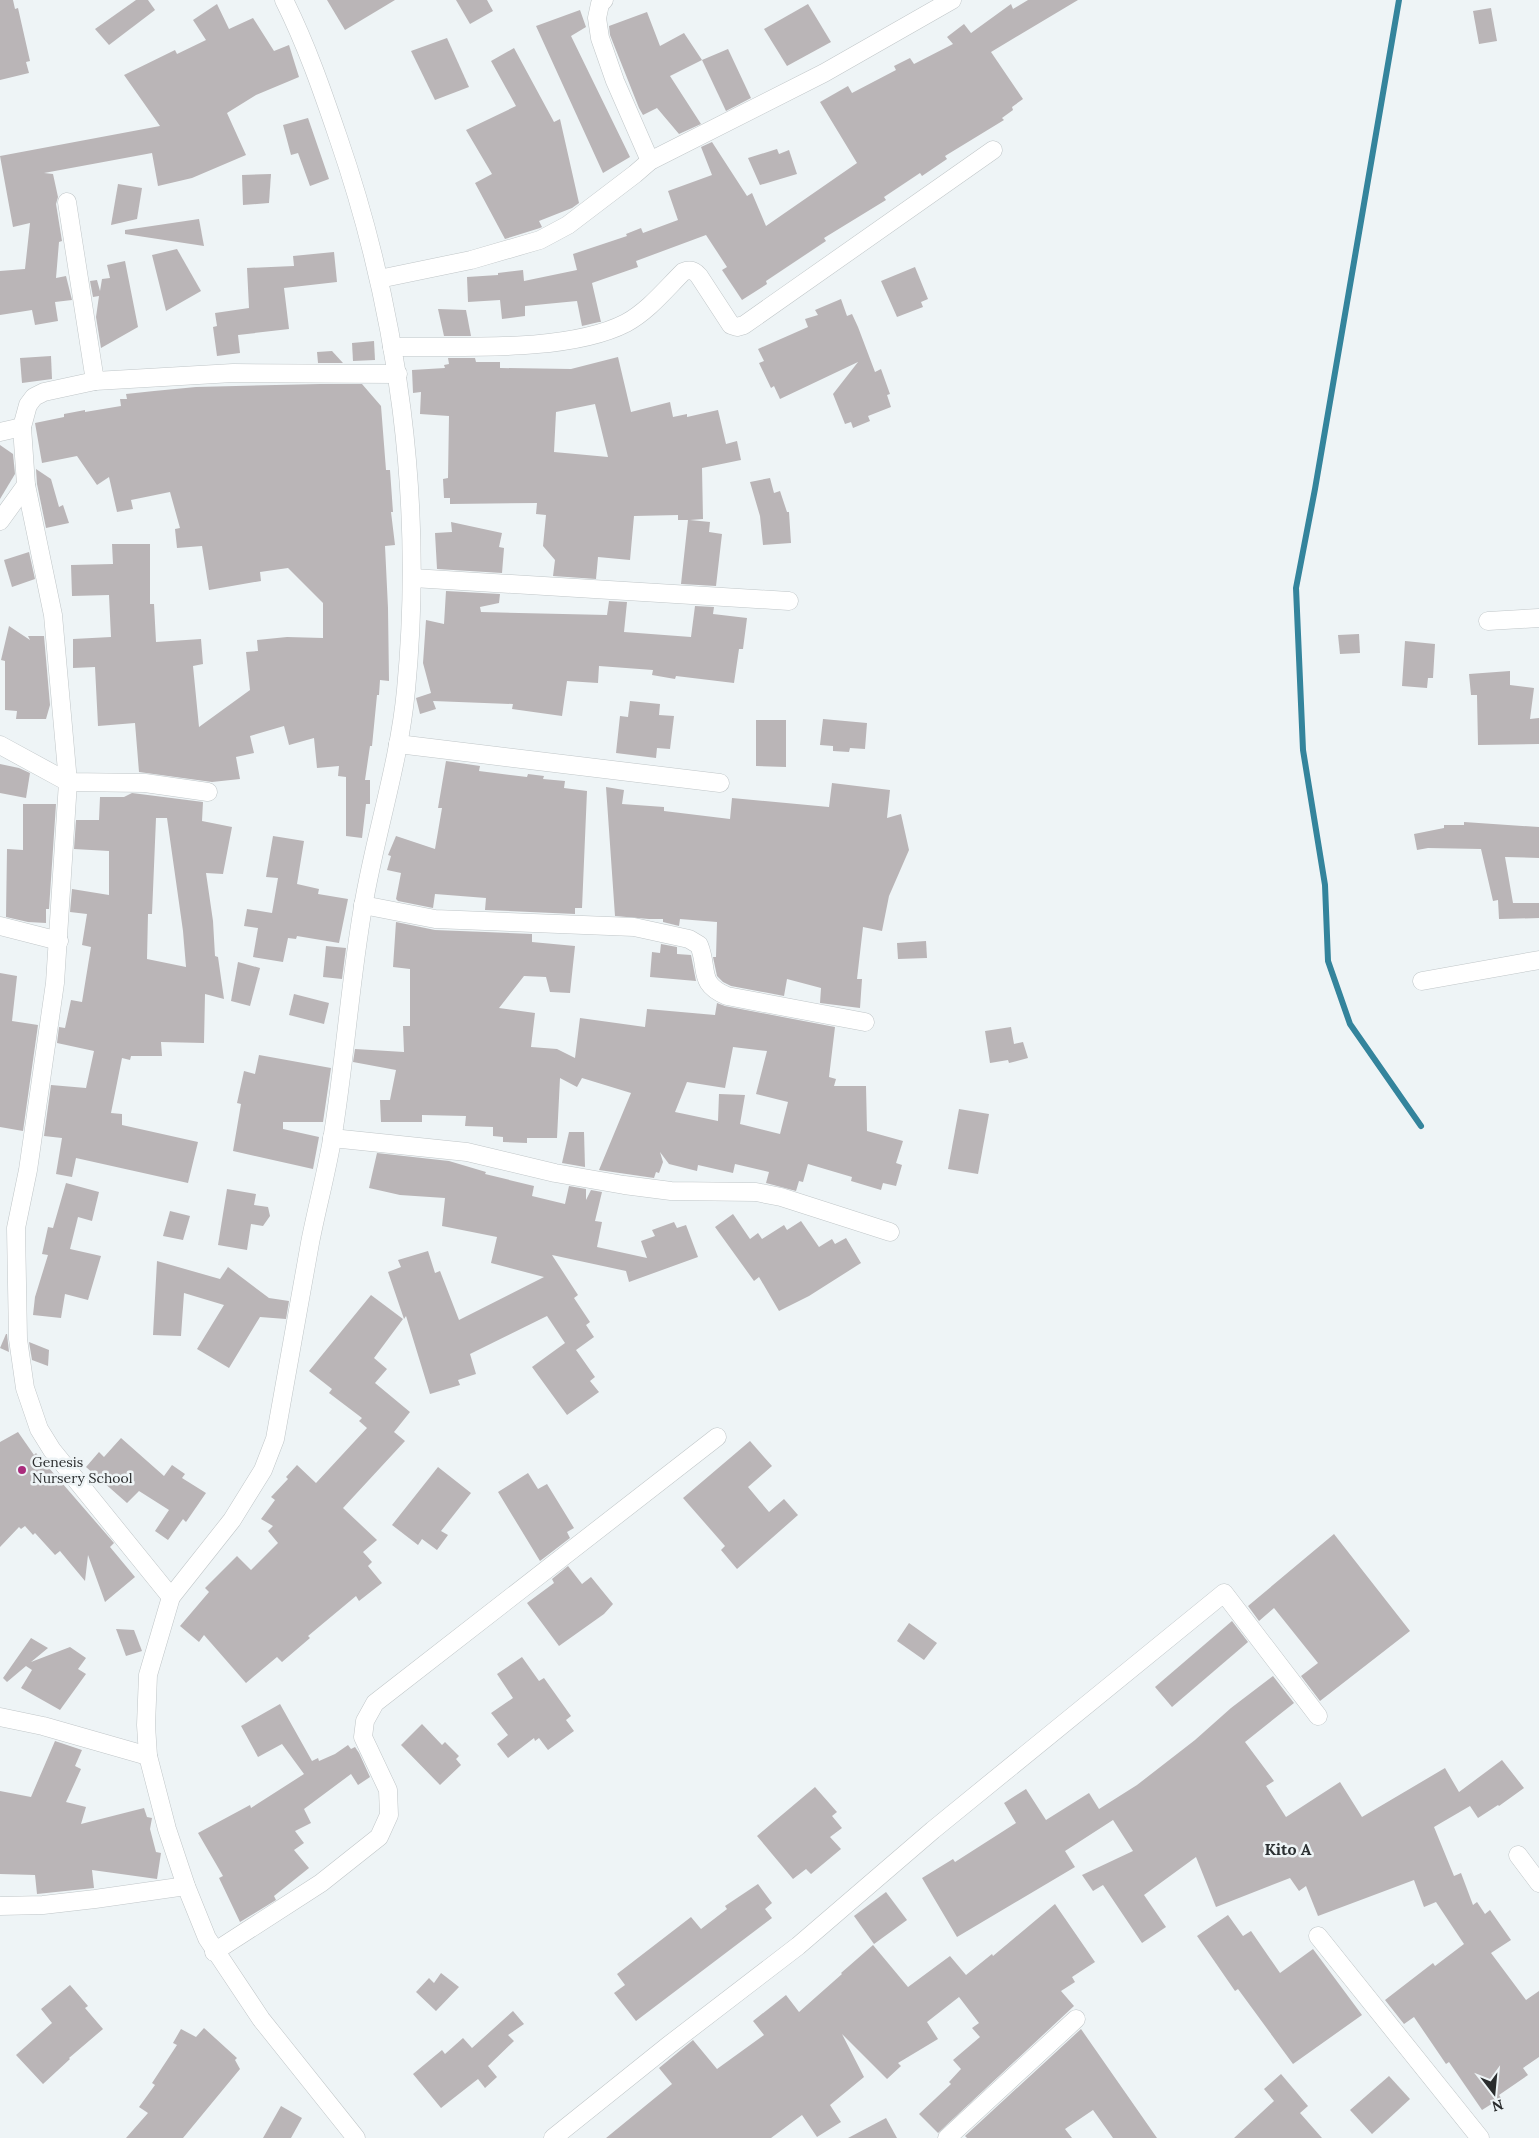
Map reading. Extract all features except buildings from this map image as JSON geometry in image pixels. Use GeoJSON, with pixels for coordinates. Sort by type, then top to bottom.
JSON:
{"type":"FeatureCollection","features":[{"type":"Feature","properties":{"kind":"street"},"geometry":{"type":"LineString","coordinates":[[604,0],[600,4],[597,18],[600,38],[615,81],[650,161]]}},
{"type":"Feature","properties":{"kind":"street"},"geometry":{"type":"LineString","coordinates":[[379,279],[471,260],[540,240],[568,225],[650,161],[824,73],[952,0]]}},
{"type":"Feature","properties":{"kind":"street"},"geometry":{"type":"LineString","coordinates":[[289,2],[355,187],[379,279],[398,374],[412,526],[413,578],[406,691],[398,744],[363,905],[332,1138],[310,1242],[275,1439],[263,1470],[232,1520],[172,1597],[148,1675],[146,1725],[148,1756],[167,1829],[186,1886],[214,1952],[261,2019],[356,2138]]}},
{"type":"Feature","properties":{"kind":"street"},"geometry":{"type":"LineString","coordinates":[[392,346],[527,345],[597,334],[626,322],[654,301],[682,272],[689,270],[695,271],[700,276],[731,325],[744,325],[992,150]]}},
{"type":"Feature","properties":{"kind":"street"},"geometry":{"type":"LineString","coordinates":[[67,202],[95,380]]}},
{"type":"Feature","properties":{"kind":"street"},"geometry":{"type":"LineString","coordinates":[[172,1597],[66,1470],[39,1429],[25,1388],[18,1339],[8,1226],[32,1143],[55,983],[68,782],[53,615],[26,485],[22,427],[28,404],[34,397],[44,392],[95,380],[233,373],[398,374]]}},
{"type":"Feature","properties":{"kind":"street"},"geometry":{"type":"LineString","coordinates":[[0,432],[22,427]]}},
{"type":"Feature","properties":{"kind":"street"},"geometry":{"type":"LineString","coordinates":[[0,521],[26,485]]}},
{"type":"Feature","properties":{"kind":"street"},"geometry":{"type":"LineString","coordinates":[[413,578],[788,601]]}},
{"type":"Feature","properties":{"kind":"street"},"geometry":{"type":"LineString","coordinates":[[1488,621],[1539,618]]}},
{"type":"Feature","properties":{"kind":"street"},"geometry":{"type":"LineString","coordinates":[[398,744],[720,783]]}},
{"type":"Feature","properties":{"kind":"street"},"geometry":{"type":"LineString","coordinates":[[0,745],[68,782],[145,782],[208,792]]}},
{"type":"Feature","properties":{"kind":"street"},"geometry":{"type":"LineString","coordinates":[[363,905],[435,919],[634,928],[689,939],[700,945],[705,979],[710,986],[727,996],[865,1022]]}},
{"type":"Feature","properties":{"kind":"street"},"geometry":{"type":"LineString","coordinates":[[0,926],[59,940]]}},
{"type":"Feature","properties":{"kind":"street"},"geometry":{"type":"LineString","coordinates":[[1422,981],[1539,960]]}},
{"type":"Feature","properties":{"kind":"street"},"geometry":{"type":"LineString","coordinates":[[332,1138],[467,1152],[554,1173],[624,1186],[670,1191],[756,1192],[781,1197],[890,1232]]}},
{"type":"Feature","properties":{"kind":"street"},"geometry":{"type":"LineString","coordinates":[[214,1952],[321,1883],[379,1837],[389,1815],[388,1790],[363,1737],[365,1721],[375,1703],[717,1437]]}},
{"type":"Feature","properties":{"kind":"street"},"geometry":{"type":"LineString","coordinates":[[553,2138],[669,2045],[798,1946],[932,1830],[1224,1593],[1318,1716]]}},
{"type":"Feature","properties":{"kind":"street"},"geometry":{"type":"LineString","coordinates":[[0,1717],[43,1726],[148,1756]]}},
{"type":"Feature","properties":{"kind":"street"},"geometry":{"type":"LineString","coordinates":[[1518,1855],[1539,1883]]}},
{"type":"Feature","properties":{"kind":"street"},"geometry":{"type":"LineString","coordinates":[[0,1906],[43,1905],[186,1886]]}},
{"type":"Feature","properties":{"kind":"street"},"geometry":{"type":"LineString","coordinates":[[1318,1936],[1480,2138]]}},
{"type":"Feature","properties":{"kind":"street"},"geometry":{"type":"LineString","coordinates":[[947,2138],[1076,2019]]}},
{"type":"Feature","properties":{"kind":"waterway"},"geometry":{"type":"LineString","coordinates":[[1399,0],[1315,489],[1296,588],[1303,750],[1325,885],[1328,961],[1350,1024],[1421,1126]]}},
{"type":"Feature","properties":{"kind":"place","name":"Genesis Nursery School"},"geometry":{"type":"Point","coordinates":[22,1470]}},
{"type":"Feature","properties":{"kind":"district","name":"Kito A"},"geometry":{"type":"Point","coordinates":[1288,1849]}}]}
